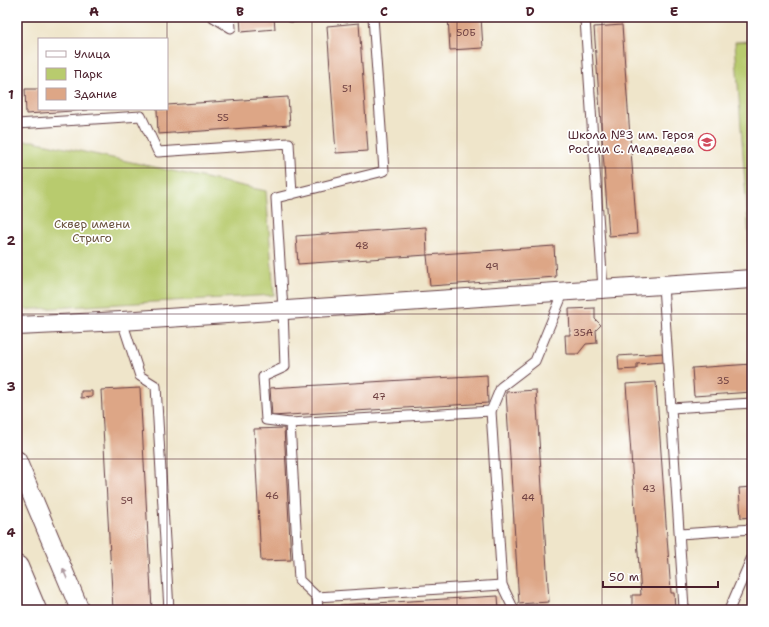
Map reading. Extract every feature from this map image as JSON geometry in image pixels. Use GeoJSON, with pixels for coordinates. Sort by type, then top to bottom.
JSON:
{"type":"FeatureCollection","features":[{"type":"Feature","properties":{"kind":"main road"},"geometry":{"type":"LineString","coordinates":[[17,567],[35,610]]}},
{"type":"Feature","properties":{"kind":"street"},"geometry":{"type":"LineString","coordinates":[[17,326],[122,321],[752,279]]}},
{"type":"Feature","properties":{"kind":"street"},"geometry":{"type":"LineString","coordinates":[[17,460],[80,610]]}},
{"type":"Feature","properties":{"kind":"lane"},"geometry":{"type":"LineString","coordinates":[[213,17],[231,28],[230,17]]}},
{"type":"Feature","properties":{"kind":"lane"},"geometry":{"type":"LineString","coordinates":[[373,17],[384,171],[276,198],[285,367],[263,377],[266,420],[290,423],[491,411]]}},
{"type":"Feature","properties":{"kind":"lane"},"geometry":{"type":"LineString","coordinates":[[579,17],[585,19],[603,289]]}},
{"type":"Feature","properties":{"kind":"lane"},"geometry":{"type":"LineString","coordinates":[[17,124],[141,116],[158,152],[288,143],[292,194]]}},
{"type":"Feature","properties":{"kind":"lane"},"geometry":{"type":"LineString","coordinates":[[663,285],[684,608],[687,610]]}},
{"type":"Feature","properties":{"kind":"lane"},"geometry":{"type":"LineString","coordinates":[[514,610],[502,585],[491,411],[501,387],[535,361],[564,292]]}},
{"type":"Feature","properties":{"kind":"lane"},"geometry":{"type":"LineString","coordinates":[[122,321],[140,376],[156,386],[170,610]]}},
{"type":"Feature","properties":{"kind":"lane"},"geometry":{"type":"LineString","coordinates":[[671,408],[752,402]]}},
{"type":"Feature","properties":{"kind":"lane"},"geometry":{"type":"LineString","coordinates":[[290,423],[299,580],[317,597],[318,610]]}},
{"type":"Feature","properties":{"kind":"lane"},"geometry":{"type":"LineString","coordinates":[[680,534],[752,529]]}},
{"type":"Feature","properties":{"kind":"lane"},"geometry":{"type":"LineString","coordinates":[[729,610],[752,557]]}},
{"type":"Feature","properties":{"kind":"lane"},"geometry":{"type":"LineString","coordinates":[[317,597],[502,585]]}},
{"type":"Feature","properties":{"kind":"green space"},"geometry":{"type":"Polygon","coordinates":[[[752,41],[752,253],[750,253],[735,42],[752,41]]]}},
{"type":"Feature","properties":{"kind":"green space","name":"Сквер имени Стриго"},"geometry":{"type":"Polygon","coordinates":[[[17,141],[33,141],[266,191],[274,295],[17,310],[17,141]]]}},
{"type":"Feature","properties":{"kind":"building"},"geometry":{"type":"Polygon","coordinates":[[[240,17],[274,17],[275,29],[241,32],[240,17]]]}},
{"type":"Feature","properties":{"kind":"building"},"geometry":{"type":"Polygon","coordinates":[[[448,17],[481,17],[483,48],[450,50],[448,17]]]}},
{"type":"Feature","properties":{"kind":"building"},"geometry":{"type":"Polygon","coordinates":[[[359,23],[368,151],[336,153],[327,26],[359,23]]]}},
{"type":"Feature","properties":{"kind":"building"},"geometry":{"type":"Polygon","coordinates":[[[622,25],[637,234],[609,236],[594,27],[622,25]]]}},
{"type":"Feature","properties":{"kind":"building"},"geometry":{"type":"Polygon","coordinates":[[[25,89],[38,89],[38,110],[88,110],[26,114],[25,89]]]}},
{"type":"Feature","properties":{"kind":"building"},"geometry":{"type":"Polygon","coordinates":[[[288,97],[290,125],[158,134],[157,110],[168,110],[168,105],[288,97]]]}},
{"type":"Feature","properties":{"kind":"building"},"geometry":{"type":"Polygon","coordinates":[[[426,227],[427,255],[298,264],[296,236],[426,227]]]}},
{"type":"Feature","properties":{"kind":"building"},"geometry":{"type":"Polygon","coordinates":[[[554,246],[556,277],[430,286],[427,255],[554,246]]]}},
{"type":"Feature","properties":{"kind":"building"},"geometry":{"type":"Polygon","coordinates":[[[595,308],[595,319],[601,325],[596,330],[597,343],[586,344],[578,354],[566,354],[565,335],[570,335],[569,309],[595,308]]]}},
{"type":"Feature","properties":{"kind":"building"},"geometry":{"type":"Polygon","coordinates":[[[663,353],[664,362],[637,364],[637,369],[619,370],[618,356],[663,353]]]}},
{"type":"Feature","properties":{"kind":"building"},"geometry":{"type":"Polygon","coordinates":[[[752,364],[752,392],[694,396],[692,368],[752,364]]]}},
{"type":"Feature","properties":{"kind":"building"},"geometry":{"type":"Polygon","coordinates":[[[487,375],[488,403],[272,416],[270,388],[487,375]]]}},
{"type":"Feature","properties":{"kind":"building"},"geometry":{"type":"Polygon","coordinates":[[[656,382],[671,593],[674,593],[675,610],[632,610],[632,595],[641,595],[626,384],[656,382]]]}},
{"type":"Feature","properties":{"kind":"building"},"geometry":{"type":"Polygon","coordinates":[[[140,388],[152,610],[113,610],[101,390],[140,388]]]}},
{"type":"Feature","properties":{"kind":"building"},"geometry":{"type":"Polygon","coordinates":[[[536,390],[549,602],[519,604],[506,392],[536,390]]]}},
{"type":"Feature","properties":{"kind":"building"},"geometry":{"type":"Polygon","coordinates":[[[81,391],[92,391],[92,397],[81,398],[81,391]]]}},
{"type":"Feature","properties":{"kind":"building"},"geometry":{"type":"Polygon","coordinates":[[[284,428],[291,560],[261,561],[254,429],[284,428]]]}},
{"type":"Feature","properties":{"kind":"building"},"geometry":{"type":"Polygon","coordinates":[[[752,487],[752,517],[741,518],[739,488],[752,487]]]}},
{"type":"Feature","properties":{"kind":"building"},"geometry":{"type":"Polygon","coordinates":[[[498,596],[499,610],[340,610],[340,605],[498,596]]]}},
{"type":"Feature","properties":{"kind":"place","name":"Школа №3 им. Героя России С. Медведева"},"geometry":{"type":"Point","coordinates":[707,142]}}]}
